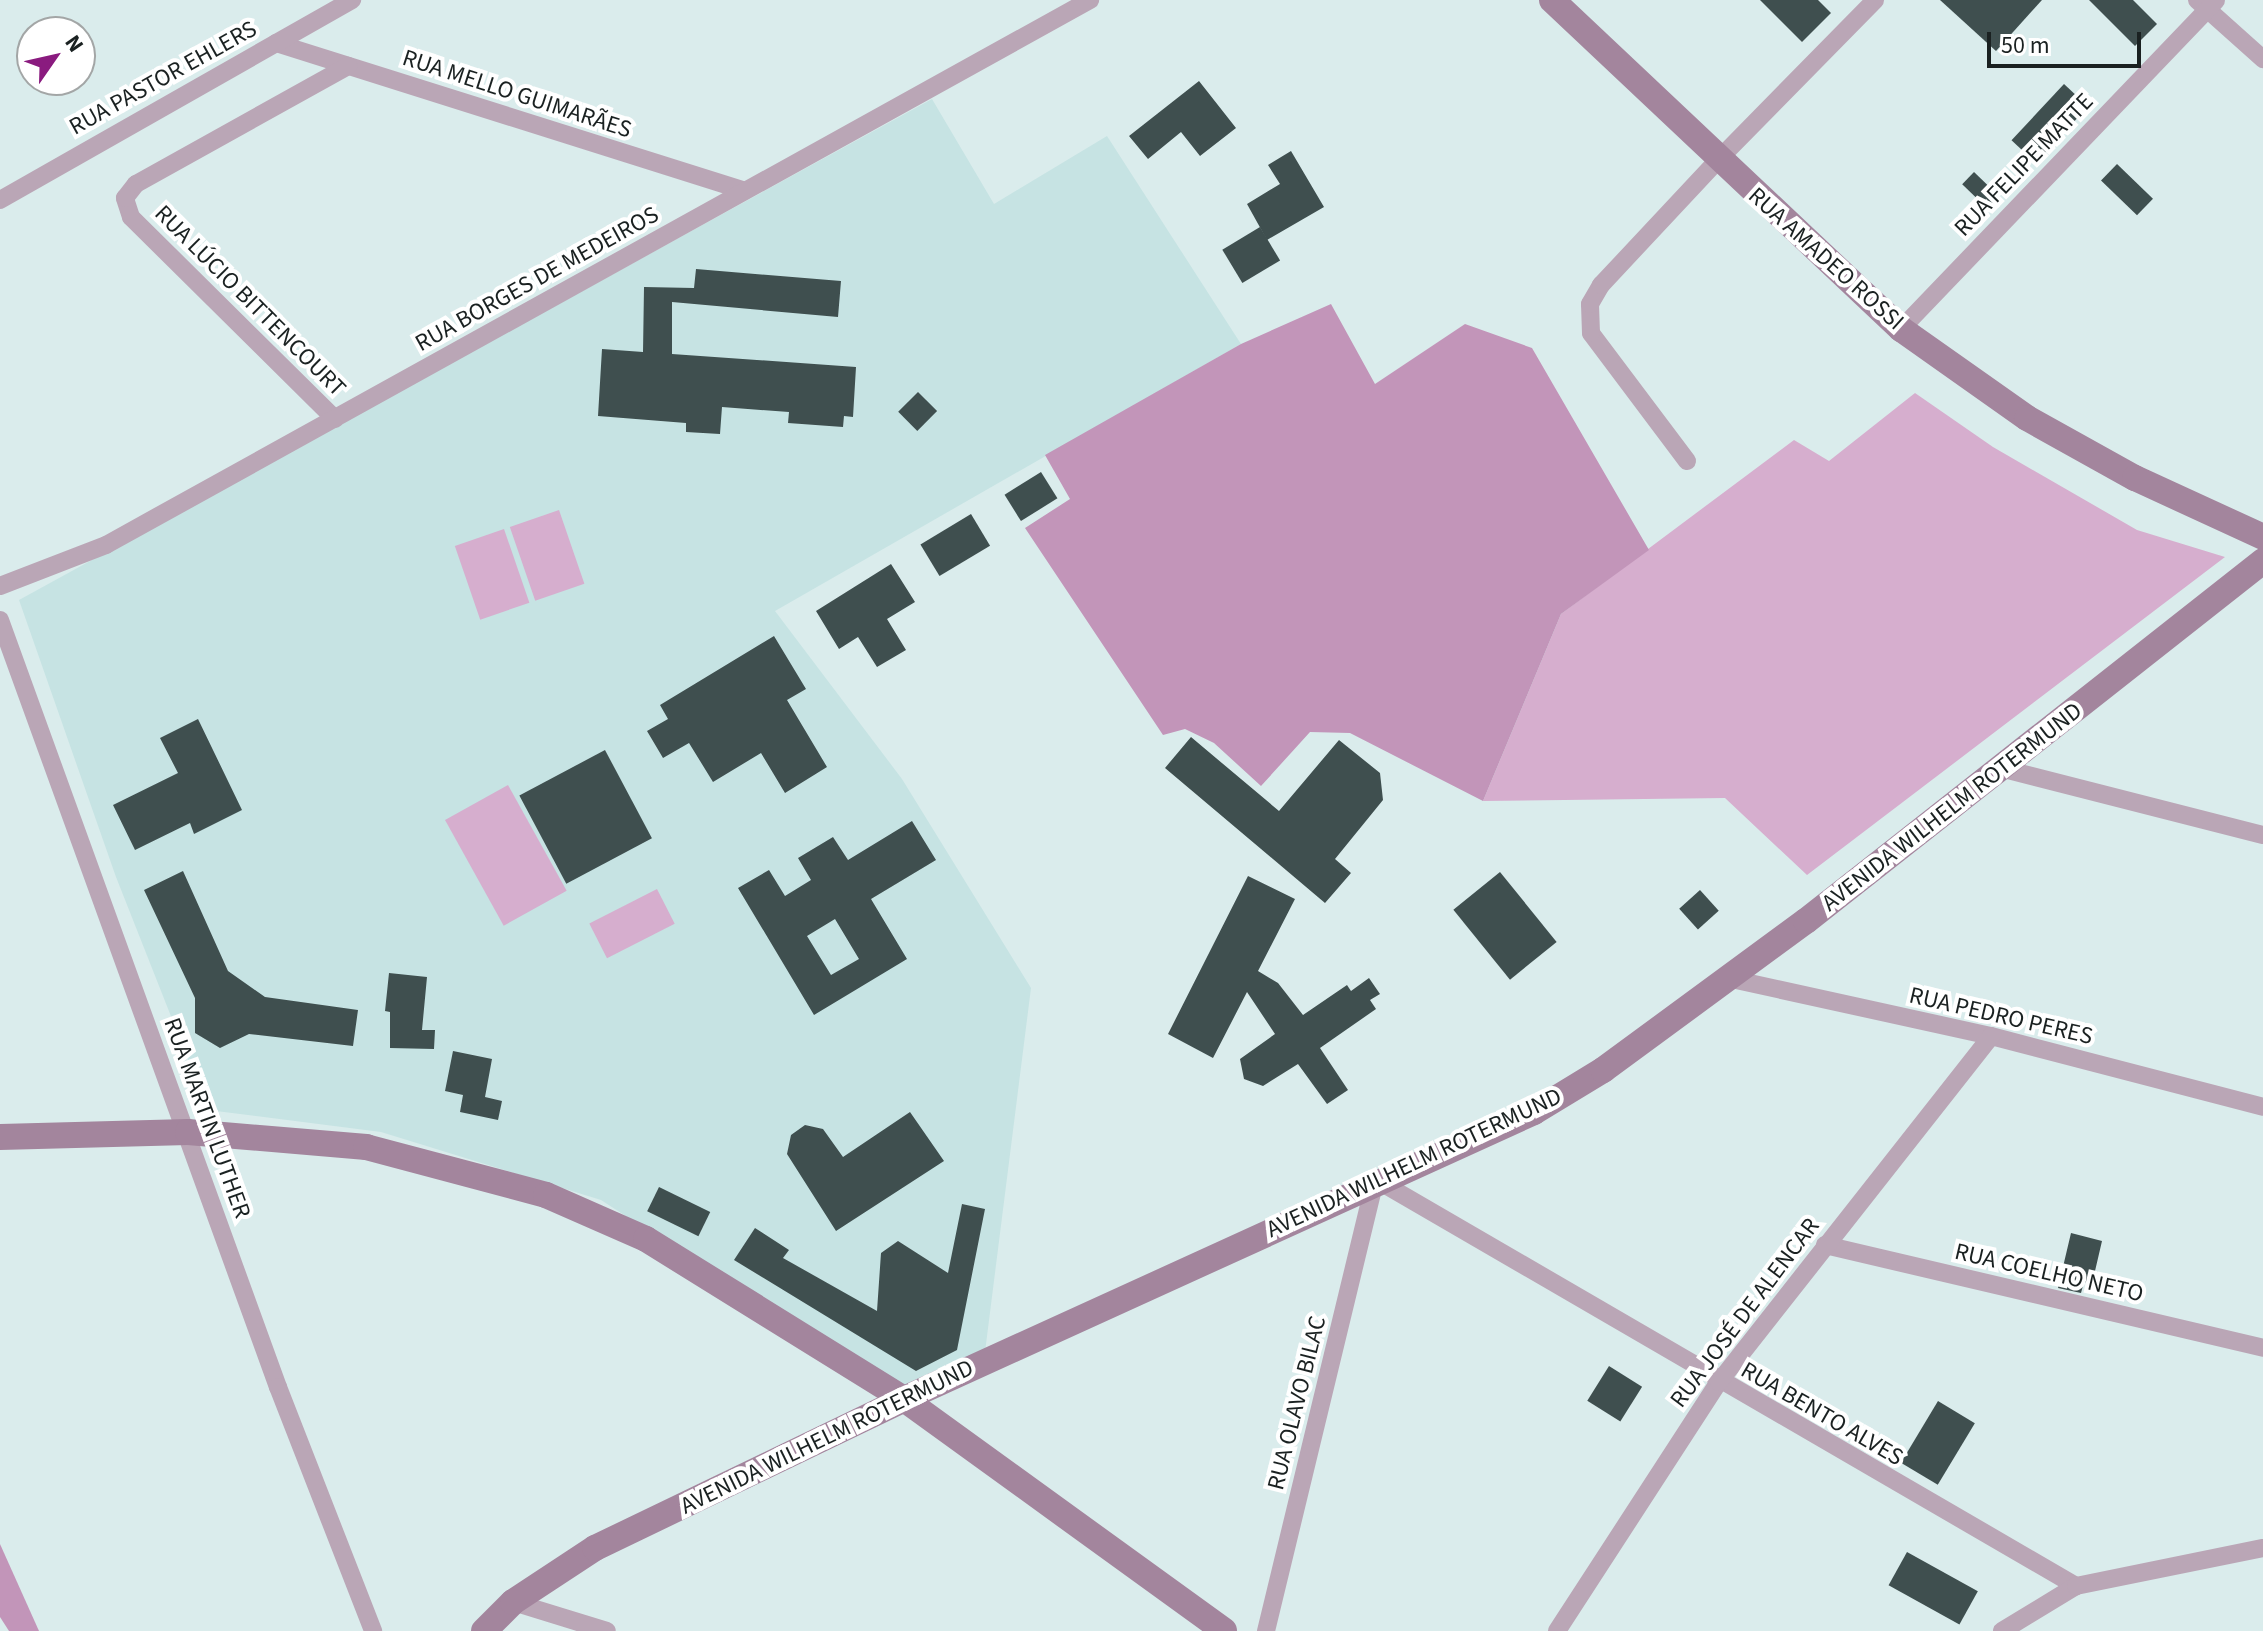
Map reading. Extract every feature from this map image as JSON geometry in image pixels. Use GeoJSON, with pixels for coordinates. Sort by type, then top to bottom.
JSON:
{"type":"FeatureCollection","features":[{"type":"Feature","properties":{"kind":"street","name":"RUA PASTOR EHLERS"},"geometry":{"type":"LineString","coordinates":[[0,200],[352,0]]}},
{"type":"Feature","properties":{"kind":"street","name":"RUA BORGES DE MEDEIROS"},"geometry":{"type":"LineString","coordinates":[[0,586],[106,545],[1090,0]]}},
{"type":"Feature","properties":{"kind":"street","name":"RUA AMADEO ROSSI"},"geometry":{"type":"LineString","coordinates":[[1552,0],[1718,160],[1901,329],[2027,418],[2135,478],[2263,537]]}},
{"type":"Feature","properties":{"kind":"street"},"geometry":{"type":"LineString","coordinates":[[1687,461],[1591,333],[1588,319],[1601,285],[1875,0]]}},
{"type":"Feature","properties":{"kind":"street"},"geometry":{"type":"LineString","coordinates":[[2207,3],[2263,59]]}},
{"type":"Feature","properties":{"kind":"street","name":"RUA FELIPE MATTE"},"geometry":{"type":"LineString","coordinates":[[1901,329],[2207,3]]}},
{"type":"Feature","properties":{"kind":"street","name":"RUA MELLO GUIMARÃES"},"geometry":{"type":"LineString","coordinates":[[276,43],[744,191]]}},
{"type":"Feature","properties":{"kind":"street","name":"RUA LÚCIO BITTENCOURT"},"geometry":{"type":"LineString","coordinates":[[335,419],[131,217],[125,198],[136,184],[348,66]]}},
{"type":"Feature","properties":{"kind":"street","name":"AVENIDA WILHELM ROTERMUND"},"geometry":{"type":"LineString","coordinates":[[484,1631],[513,1602],[595,1548],[904,1399],[1534,1112],[1603,1070],[2004,769],[2263,561]]}},
{"type":"Feature","properties":{"kind":"street","name":"RUA MARTIN LUTHER"},"geometry":{"type":"LineString","coordinates":[[0,620],[278,1387],[373,1631]]}},
{"type":"Feature","properties":{"kind":"street"},"geometry":{"type":"LineString","coordinates":[[2004,769],[2263,835]]}},
{"type":"Feature","properties":{"kind":"street","name":"RUA PEDRO PERES"},"geometry":{"type":"LineString","coordinates":[[1727,978],[1991,1036],[2263,1107]]}},
{"type":"Feature","properties":{"kind":"street","name":"RUA JOSÉ DE ALENCAR"},"geometry":{"type":"LineString","coordinates":[[1557,1631],[1719,1382],[1991,1036]]}},
{"type":"Feature","properties":{"kind":"street"},"geometry":{"type":"LineString","coordinates":[[0,1137],[188,1132],[366,1147],[546,1195],[646,1239],[904,1399],[1224,1631]]}},
{"type":"Feature","properties":{"kind":"street","name":"RUA BENTO ALVES"},"geometry":{"type":"LineString","coordinates":[[1378,1185],[2076,1586]]}},
{"type":"Feature","properties":{"kind":"street","name":"RUA OLAVO BILAC"},"geometry":{"type":"LineString","coordinates":[[1266,1631],[1378,1185]]}},
{"type":"Feature","properties":{"kind":"street","name":"RUA COELHO NETO"},"geometry":{"type":"LineString","coordinates":[[1825,1245],[2263,1348]]}},
{"type":"Feature","properties":{"kind":"street"},"geometry":{"type":"LineString","coordinates":[[2002,1631],[2076,1586],[2263,1548]]}},
{"type":"Feature","properties":{"kind":"street"},"geometry":{"type":"LineString","coordinates":[[513,1602],[607,1631]]}},
{"type":"Feature","properties":{"kind":"shaded area"},"geometry":{"type":"Polygon","coordinates":[[[932,99],[994,204],[1107,136],[1241,344],[775,611],[902,779],[1031,988],[984,1360],[903,1395],[601,1200],[381,1132],[208,1110],[116,877],[19,600],[932,99]]]}},
{"type":"Feature","properties":{"kind":"shaded area"},"geometry":{"type":"Polygon","coordinates":[[[1331,304],[1375,384],[1465,324],[1532,348],[1649,550],[1561,614],[1483,801],[1350,733],[1310,732],[1261,786],[1214,743],[1185,729],[1163,735],[1025,528],[1070,499],[1045,455],[1241,344],[1331,304]]]}},
{"type":"Feature","properties":{"kind":"shaded area"},"geometry":{"type":"Polygon","coordinates":[[[1915,393],[1993,447],[2137,530],[2225,557],[1807,875],[1725,798],[1483,801],[1561,614],[1794,440],[1829,461],[1915,393]]]}},
{"type":"Feature","properties":{"kind":"shaded area"},"geometry":{"type":"Polygon","coordinates":[[[559,510],[584,584],[535,601],[510,527],[559,510]]]}},
{"type":"Feature","properties":{"kind":"shaded area"},"geometry":{"type":"Polygon","coordinates":[[[504,529],[529,603],[480,620],[455,546],[504,529]]]}},
{"type":"Feature","properties":{"kind":"shaded area"},"geometry":{"type":"Polygon","coordinates":[[[508,785],[567,891],[504,926],[445,820],[508,785]]]}},
{"type":"Feature","properties":{"kind":"shaded area"},"geometry":{"type":"Polygon","coordinates":[[[657,889],[675,924],[607,958],[589,924],[657,889]]]}},
{"type":"Feature","properties":{"kind":"shaded area"},"geometry":{"type":"Polygon","coordinates":[[[0,1544],[39,1631],[9,1631],[0,1617],[0,1544]]]}},
{"type":"Feature","properties":{"kind":"building"},"geometry":{"type":"Polygon","coordinates":[[[1760,0],[1818,0],[1831,13],[1802,42],[1760,0]]]}},
{"type":"Feature","properties":{"kind":"building"},"geometry":{"type":"Polygon","coordinates":[[[1940,0],[2042,0],[1996,51],[1940,0]]]}},
{"type":"Feature","properties":{"kind":"building"},"geometry":{"type":"Polygon","coordinates":[[[2089,0],[2133,0],[2157,24],[2135,46],[2089,0]]]}},
{"type":"Feature","properties":{"kind":"building"},"geometry":{"type":"Polygon","coordinates":[[[1199,81],[1236,128],[1200,156],[1181,132],[1148,159],[1129,136],[1199,81]]]}},
{"type":"Feature","properties":{"kind":"building"},"geometry":{"type":"Polygon","coordinates":[[[2064,84],[2088,107],[2036,163],[2011,140],[2064,84]]]}},
{"type":"Feature","properties":{"kind":"building"},"geometry":{"type":"Polygon","coordinates":[[[1291,151],[1324,207],[1267,240],[1247,204],[1280,184],[1268,165],[1291,151]]]}},
{"type":"Feature","properties":{"kind":"building"},"geometry":{"type":"Polygon","coordinates":[[[2117,164],[2153,199],[2137,215],[2101,181],[2117,164]]]}},
{"type":"Feature","properties":{"kind":"building"},"geometry":{"type":"Polygon","coordinates":[[[1974,172],[2000,197],[1988,209],[1962,184],[1974,172]]]}},
{"type":"Feature","properties":{"kind":"building"},"geometry":{"type":"Polygon","coordinates":[[[1260,227],[1280,260],[1242,283],[1222,250],[1260,227]]]}},
{"type":"Feature","properties":{"kind":"building"},"geometry":{"type":"Polygon","coordinates":[[[696,269],[841,281],[838,317],[672,302],[672,354],[856,367],[853,417],[844,416],[843,427],[788,423],[789,412],[722,407],[720,434],[686,432],[686,423],[598,416],[602,349],[643,352],[644,287],[694,288],[696,269]]]}},
{"type":"Feature","properties":{"kind":"building"},"geometry":{"type":"Polygon","coordinates":[[[918,392],[937,411],[917,431],[898,412],[918,392]]]}},
{"type":"Feature","properties":{"kind":"building"},"geometry":{"type":"Polygon","coordinates":[[[1041,472],[1057,498],[1021,521],[1005,495],[1041,472]]]}},
{"type":"Feature","properties":{"kind":"building"},"geometry":{"type":"Polygon","coordinates":[[[971,514],[990,546],[939,576],[920,544],[971,514]]]}},
{"type":"Feature","properties":{"kind":"building"},"geometry":{"type":"Polygon","coordinates":[[[891,564],[915,602],[887,619],[906,650],[877,667],[858,637],[839,649],[816,611],[891,564]]]}},
{"type":"Feature","properties":{"kind":"building"},"geometry":{"type":"Polygon","coordinates":[[[774,636],[806,689],[787,700],[827,767],[785,793],[761,753],[713,782],[689,743],[663,758],[647,731],[668,719],[660,705],[774,636]]]}},
{"type":"Feature","properties":{"kind":"building"},"geometry":{"type":"Polygon","coordinates":[[[198,719],[242,810],[194,834],[190,823],[135,850],[113,805],[178,773],[160,738],[198,719]]]}},
{"type":"Feature","properties":{"kind":"building"},"geometry":{"type":"Polygon","coordinates":[[[1191,737],[1279,811],[1339,740],[1380,773],[1383,800],[1335,859],[1351,873],[1325,903],[1165,768],[1191,737]]]}},
{"type":"Feature","properties":{"kind":"building"},"geometry":{"type":"Polygon","coordinates":[[[605,750],[652,838],[566,884],[519,796],[605,750]]]}},
{"type":"Feature","properties":{"kind":"building"},"geometry":{"type":"Polygon","coordinates":[[[912,821],[936,860],[871,899],[907,959],[814,1015],[738,888],[769,870],[785,896],[811,880],[798,858],[833,837],[848,860],[912,821]],[[835,919],[807,936],[831,975],[859,959],[835,919]]]}},
{"type":"Feature","properties":{"kind":"building"},"geometry":{"type":"Polygon","coordinates":[[[183,871],[228,971],[265,997],[358,1010],[353,1046],[249,1034],[220,1048],[195,1033],[195,998],[144,890],[183,871]]]}},
{"type":"Feature","properties":{"kind":"building"},"geometry":{"type":"Polygon","coordinates":[[[1500,872],[1557,942],[1510,980],[1453,910],[1500,872]]]}},
{"type":"Feature","properties":{"kind":"building"},"geometry":{"type":"Polygon","coordinates":[[[1248,876],[1295,899],[1258,971],[1278,983],[1303,1015],[1347,985],[1351,991],[1369,978],[1380,994],[1370,1000],[1376,1009],[1320,1048],[1348,1090],[1327,1104],[1298,1064],[1263,1086],[1244,1079],[1240,1059],[1275,1034],[1247,992],[1213,1058],[1168,1034],[1248,876]]]}},
{"type":"Feature","properties":{"kind":"building"},"geometry":{"type":"Polygon","coordinates":[[[1700,890],[1719,911],[1698,930],[1679,909],[1700,890]]]}},
{"type":"Feature","properties":{"kind":"building"},"geometry":{"type":"Polygon","coordinates":[[[389,973],[427,977],[422,1030],[435,1030],[434,1049],[390,1048],[390,1012],[385,1011],[389,973]]]}},
{"type":"Feature","properties":{"kind":"building"},"geometry":{"type":"Polygon","coordinates":[[[453,1051],[492,1059],[485,1097],[502,1101],[498,1120],[460,1112],[463,1095],[445,1091],[453,1051]]]}},
{"type":"Feature","properties":{"kind":"building"},"geometry":{"type":"Polygon","coordinates":[[[910,1112],[944,1161],[836,1231],[787,1154],[791,1135],[805,1125],[823,1129],[843,1157],[910,1112]]]}},
{"type":"Feature","properties":{"kind":"building"},"geometry":{"type":"Polygon","coordinates":[[[659,1187],[710,1212],[698,1236],[647,1211],[659,1187]]]}},
{"type":"Feature","properties":{"kind":"building"},"geometry":{"type":"Polygon","coordinates":[[[962,1204],[985,1209],[957,1350],[916,1371],[734,1260],[755,1228],[789,1250],[783,1258],[877,1311],[881,1253],[898,1241],[948,1273],[962,1204]]]}},
{"type":"Feature","properties":{"kind":"building"},"geometry":{"type":"Polygon","coordinates":[[[2071,1233],[2102,1241],[2092,1284],[2084,1282],[2081,1293],[2058,1288],[2071,1233]]]}},
{"type":"Feature","properties":{"kind":"building"},"geometry":{"type":"Polygon","coordinates":[[[1609,1366],[1642,1387],[1620,1421],[1587,1401],[1609,1366]]]}},
{"type":"Feature","properties":{"kind":"building"},"geometry":{"type":"Polygon","coordinates":[[[1938,1401],[1975,1423],[1938,1485],[1901,1463],[1938,1401]]]}},
{"type":"Feature","properties":{"kind":"building"},"geometry":{"type":"Polygon","coordinates":[[[1907,1552],[1978,1591],[1959,1625],[1889,1585],[1907,1552]]]}}]}
